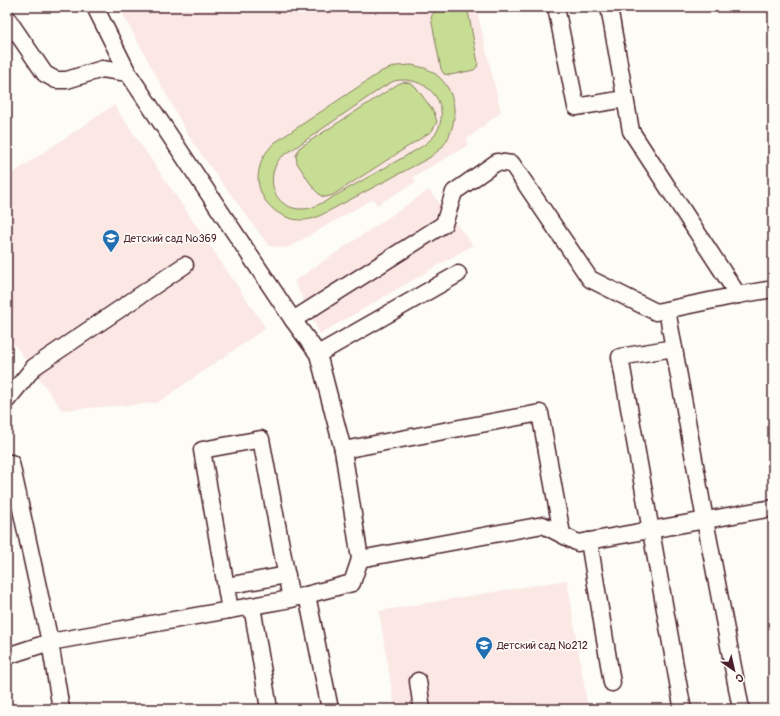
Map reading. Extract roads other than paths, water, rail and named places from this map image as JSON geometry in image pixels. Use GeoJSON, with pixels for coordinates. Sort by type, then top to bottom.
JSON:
{"type":"FeatureCollection","features":[{"type":"Feature","properties":{"kind":"lane"},"geometry":{"type":"LineString","coordinates":[[7,656],[50,642],[291,600],[352,583],[360,559],[343,450],[318,354],[293,320],[128,73],[95,7]]}},
{"type":"Feature","properties":{"kind":"lane"},"geometry":{"type":"LineString","coordinates":[[556,7],[576,107],[625,99]]}},
{"type":"Feature","properties":{"kind":"lane"},"geometry":{"type":"LineString","coordinates":[[609,7],[631,131],[738,294]]}},
{"type":"Feature","properties":{"kind":"lane"},"geometry":{"type":"LineString","coordinates":[[7,18],[45,74],[56,80],[67,80],[102,69],[128,73]]}},
{"type":"Feature","properties":{"kind":"lane"},"geometry":{"type":"LineString","coordinates":[[293,320],[444,224],[454,192],[497,162],[512,164],[590,279],[656,312],[738,294],[773,289]]}},
{"type":"Feature","properties":{"kind":"lane"},"geometry":{"type":"LineString","coordinates":[[7,400],[34,367],[185,265]]}},
{"type":"Feature","properties":{"kind":"lane"},"geometry":{"type":"LineString","coordinates":[[318,354],[458,274]]}},
{"type":"Feature","properties":{"kind":"lane"},"geometry":{"type":"LineString","coordinates":[[667,310],[705,520],[742,709]]}},
{"type":"Feature","properties":{"kind":"lane"},"geometry":{"type":"LineString","coordinates":[[674,348],[620,357],[652,529],[682,705]]}},
{"type":"Feature","properties":{"kind":"lane"},"geometry":{"type":"LineString","coordinates":[[343,450],[540,413],[562,534]]}},
{"type":"Feature","properties":{"kind":"lane"},"geometry":{"type":"LineString","coordinates":[[230,610],[202,450],[261,439],[291,600]]}},
{"type":"Feature","properties":{"kind":"lane"},"geometry":{"type":"LineString","coordinates":[[7,463],[11,463],[50,642],[61,709]]}},
{"type":"Feature","properties":{"kind":"lane"},"geometry":{"type":"LineString","coordinates":[[360,559],[543,525],[578,543],[773,508]]}},
{"type":"Feature","properties":{"kind":"lane"},"geometry":{"type":"LineString","coordinates":[[589,540],[612,684]]}},
{"type":"Feature","properties":{"kind":"lane"},"geometry":{"type":"LineString","coordinates":[[226,586],[286,575]]}},
{"type":"Feature","properties":{"kind":"lane"},"geometry":{"type":"LineString","coordinates":[[307,595],[330,709]]}},
{"type":"Feature","properties":{"kind":"lane"},"geometry":{"type":"LineString","coordinates":[[252,606],[269,709]]}},
{"type":"Feature","properties":{"kind":"lane"},"geometry":{"type":"LineString","coordinates":[[418,681],[422,709]]}},
{"type":"Feature","properties":{"kind":"place","name":"Детский сад №369"},"geometry":{"type":"Point","coordinates":[111,253]}},
{"type":"Feature","properties":{"kind":"place","name":"Детский сад №212"},"geometry":{"type":"Point","coordinates":[484,660]}}]}
